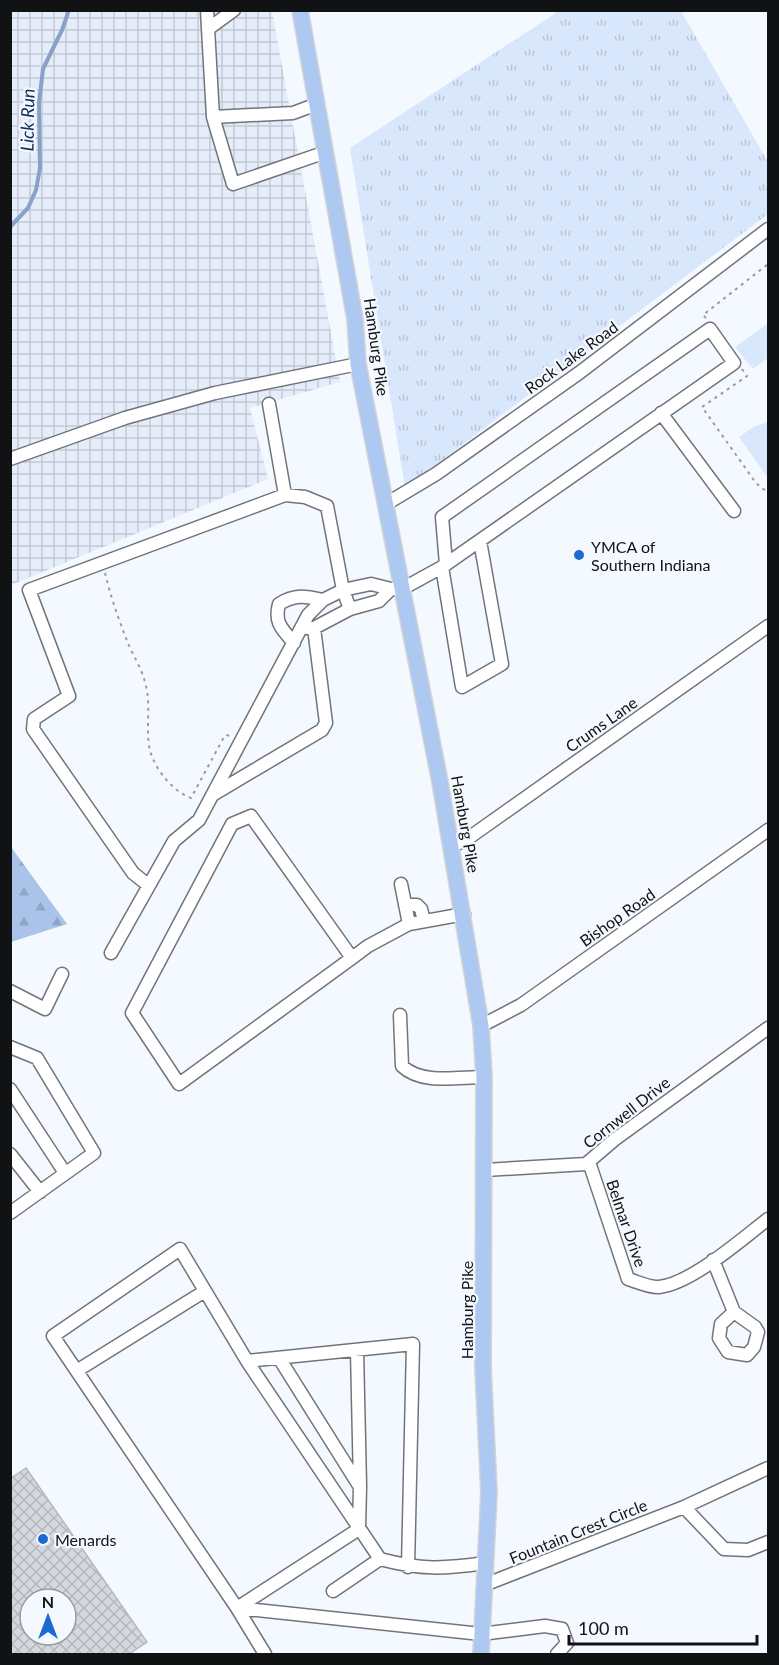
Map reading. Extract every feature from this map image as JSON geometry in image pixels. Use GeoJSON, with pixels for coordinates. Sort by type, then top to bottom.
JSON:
{"type":"FeatureCollection","features":[{"type":"Feature","properties":{"kind":"main road","name":"Hamburg Pike"},"geometry":{"type":"LineString","coordinates":[[300,10],[355,318],[358,364],[386,504],[397,589],[464,914],[481,1026],[484,1077],[483,1368],[489,1493],[481,1654]]}},
{"type":"Feature","properties":{"kind":"street"},"geometry":{"type":"LineString","coordinates":[[207,10],[213,117],[233,184],[326,152]]}},
{"type":"Feature","properties":{"kind":"street"},"geometry":{"type":"LineString","coordinates":[[208,29],[234,10]]}},
{"type":"Feature","properties":{"kind":"street"},"geometry":{"type":"LineString","coordinates":[[213,117],[294,113],[317,104]]}},
{"type":"Feature","properties":{"kind":"street","name":"Rock Lake Road"},"geometry":{"type":"LineString","coordinates":[[386,504],[436,474],[579,373],[768,229]]}},
{"type":"Feature","properties":{"kind":"street"},"geometry":{"type":"LineString","coordinates":[[111,953],[174,841],[199,820],[294,643],[308,628],[350,609],[380,602],[397,589],[444,566],[735,363],[710,329],[442,517],[444,566],[462,687],[502,664],[480,541]]}},
{"type":"Feature","properties":{"kind":"street"},"geometry":{"type":"LineString","coordinates":[[10,459],[125,418],[215,393],[358,364]]}},
{"type":"Feature","properties":{"kind":"street"},"geometry":{"type":"LineString","coordinates":[[269,404],[285,495]]}},
{"type":"Feature","properties":{"kind":"street"},"geometry":{"type":"LineString","coordinates":[[661,413],[734,511]]}},
{"type":"Feature","properties":{"kind":"street"},"geometry":{"type":"LineString","coordinates":[[148,885],[134,873],[33,729],[34,719],[69,696],[29,590],[285,495],[305,497],[327,506],[343,590],[350,609]]}},
{"type":"Feature","properties":{"kind":"street"},"geometry":{"type":"LineString","coordinates":[[213,794],[322,729],[326,723],[308,628],[308,615],[322,600],[343,590],[371,584],[397,589]]}},
{"type":"Feature","properties":{"kind":"street"},"geometry":{"type":"LineString","coordinates":[[294,643],[279,624],[276,614],[279,604],[290,597],[300,595],[322,600]]}},
{"type":"Feature","properties":{"kind":"street","name":"Crums Lane"},"geometry":{"type":"LineString","coordinates":[[451,847],[470,837],[768,626]]}},
{"type":"Feature","properties":{"kind":"street"},"geometry":{"type":"LineString","coordinates":[[352,958],[251,816],[232,824],[132,1013],[179,1084],[352,958],[368,946],[409,924],[464,914]]}},
{"type":"Feature","properties":{"kind":"street","name":"Bishop Road"},"geometry":{"type":"LineString","coordinates":[[481,1026],[521,1005],[768,830]]}},
{"type":"Feature","properties":{"kind":"street"},"geometry":{"type":"LineString","coordinates":[[401,884],[409,924]]}},
{"type":"Feature","properties":{"kind":"street"},"geometry":{"type":"LineString","coordinates":[[405,905],[417,905],[421,909],[424,921]]}},
{"type":"Feature","properties":{"kind":"street"},"geometry":{"type":"LineString","coordinates":[[10,991],[45,1009],[62,974]]}},
{"type":"Feature","properties":{"kind":"street"},"geometry":{"type":"LineString","coordinates":[[400,1015],[402,1066],[408,1072],[419,1078],[484,1077]]}},
{"type":"Feature","properties":{"kind":"street","name":"Cornwell Drive"},"geometry":{"type":"LineString","coordinates":[[484,1170],[586,1164],[614,1140],[768,1028]]}},
{"type":"Feature","properties":{"kind":"street"},"geometry":{"type":"LineString","coordinates":[[10,1047],[37,1058],[94,1153],[10,1213]]}},
{"type":"Feature","properties":{"kind":"street"},"geometry":{"type":"LineString","coordinates":[[10,1089],[65,1173]]}},
{"type":"Feature","properties":{"kind":"street"},"geometry":{"type":"LineString","coordinates":[[10,1154],[15,1170],[40,1192]]}},
{"type":"Feature","properties":{"kind":"street","name":"Belmar Drive"},"geometry":{"type":"LineString","coordinates":[[589,1162],[628,1279],[656,1288],[675,1284],[713,1260],[768,1219]]}},
{"type":"Feature","properties":{"kind":"street"},"geometry":{"type":"LineString","coordinates":[[265,1654],[237,1608],[53,1336],[180,1249],[247,1361],[380,1559],[408,1567],[445,1569],[485,1563]]}},
{"type":"Feature","properties":{"kind":"street"},"geometry":{"type":"LineString","coordinates":[[713,1260],[734,1312]]}},
{"type":"Feature","properties":{"kind":"street"},"geometry":{"type":"LineString","coordinates":[[78,1370],[205,1292]]}},
{"type":"Feature","properties":{"kind":"street"},"geometry":{"type":"LineString","coordinates":[[247,1361],[413,1344],[408,1567]]}},
{"type":"Feature","properties":{"kind":"street"},"geometry":{"type":"LineString","coordinates":[[357,1350],[359,1529]]}},
{"type":"Feature","properties":{"kind":"street"},"geometry":{"type":"LineString","coordinates":[[279,1358],[360,1487]]}},
{"type":"Feature","properties":{"kind":"street","name":"Fountain Crest Circle"},"geometry":{"type":"LineString","coordinates":[[484,1586],[684,1507],[768,1468]]}},
{"type":"Feature","properties":{"kind":"street"},"geometry":{"type":"LineString","coordinates":[[684,1507],[724,1549],[748,1551],[768,1542]]}},
{"type":"Feature","properties":{"kind":"street"},"geometry":{"type":"LineString","coordinates":[[237,1608],[359,1529]]}},
{"type":"Feature","properties":{"kind":"street"},"geometry":{"type":"LineString","coordinates":[[333,1591],[380,1559]]}},
{"type":"Feature","properties":{"kind":"street"},"geometry":{"type":"LineString","coordinates":[[237,1608],[482,1634],[545,1626],[562,1629],[567,1643],[559,1654],[556,1654]]}},
{"type":"Feature","properties":{"kind":"path"},"geometry":{"type":"LineString","coordinates":[[709,323],[703,315],[768,264]]}},
{"type":"Feature","properties":{"kind":"path"},"geometry":{"type":"LineString","coordinates":[[740,367],[747,376],[702,407],[756,483],[768,491]]}},
{"type":"Feature","properties":{"kind":"path"},"geometry":{"type":"LineString","coordinates":[[102,563],[128,642],[147,688],[149,748],[162,774],[177,789],[191,798],[224,737],[229,735],[241,742]]}},
{"type":"Feature","properties":{"kind":"shaded area"},"geometry":{"type":"Polygon","coordinates":[[[11,11],[272,11],[340,382],[250,408],[268,479],[11,585],[11,11]]]}},
{"type":"Feature","properties":{"kind":"green space"},"geometry":{"type":"Polygon","coordinates":[[[559,11],[681,11],[768,162],[768,214],[405,488],[350,148],[559,11]]]}},
{"type":"Feature","properties":{"kind":"green space"},"geometry":{"type":"Polygon","coordinates":[[[768,323],[768,358],[753,369],[735,347],[768,323]]]}},
{"type":"Feature","properties":{"kind":"green space"},"geometry":{"type":"Polygon","coordinates":[[[768,422],[768,478],[739,437],[755,426],[768,422]]]}},
{"type":"Feature","properties":{"kind":"green space"},"geometry":{"type":"Polygon","coordinates":[[[11,847],[67,924],[11,942],[11,847]]]}},
{"type":"Feature","properties":{"kind":"building","name":"Menards"},"geometry":{"type":"Polygon","coordinates":[[[26,1468],[147,1642],[129,1654],[10,1654],[10,1479],[26,1468]]]}},
{"type":"Feature","properties":{"kind":"waterway","name":"Lick Run"},"geometry":{"type":"LineString","coordinates":[[10,227],[28,208],[36,190],[40,168],[39,103],[43,69],[69,10]]}},
{"type":"Feature","properties":{"kind":"place","name":"YMCA of Southern Indiana"},"geometry":{"type":"Point","coordinates":[579,555]}},
{"type":"Feature","properties":{"kind":"place","name":"Menards"},"geometry":{"type":"Point","coordinates":[43,1539]}}]}
